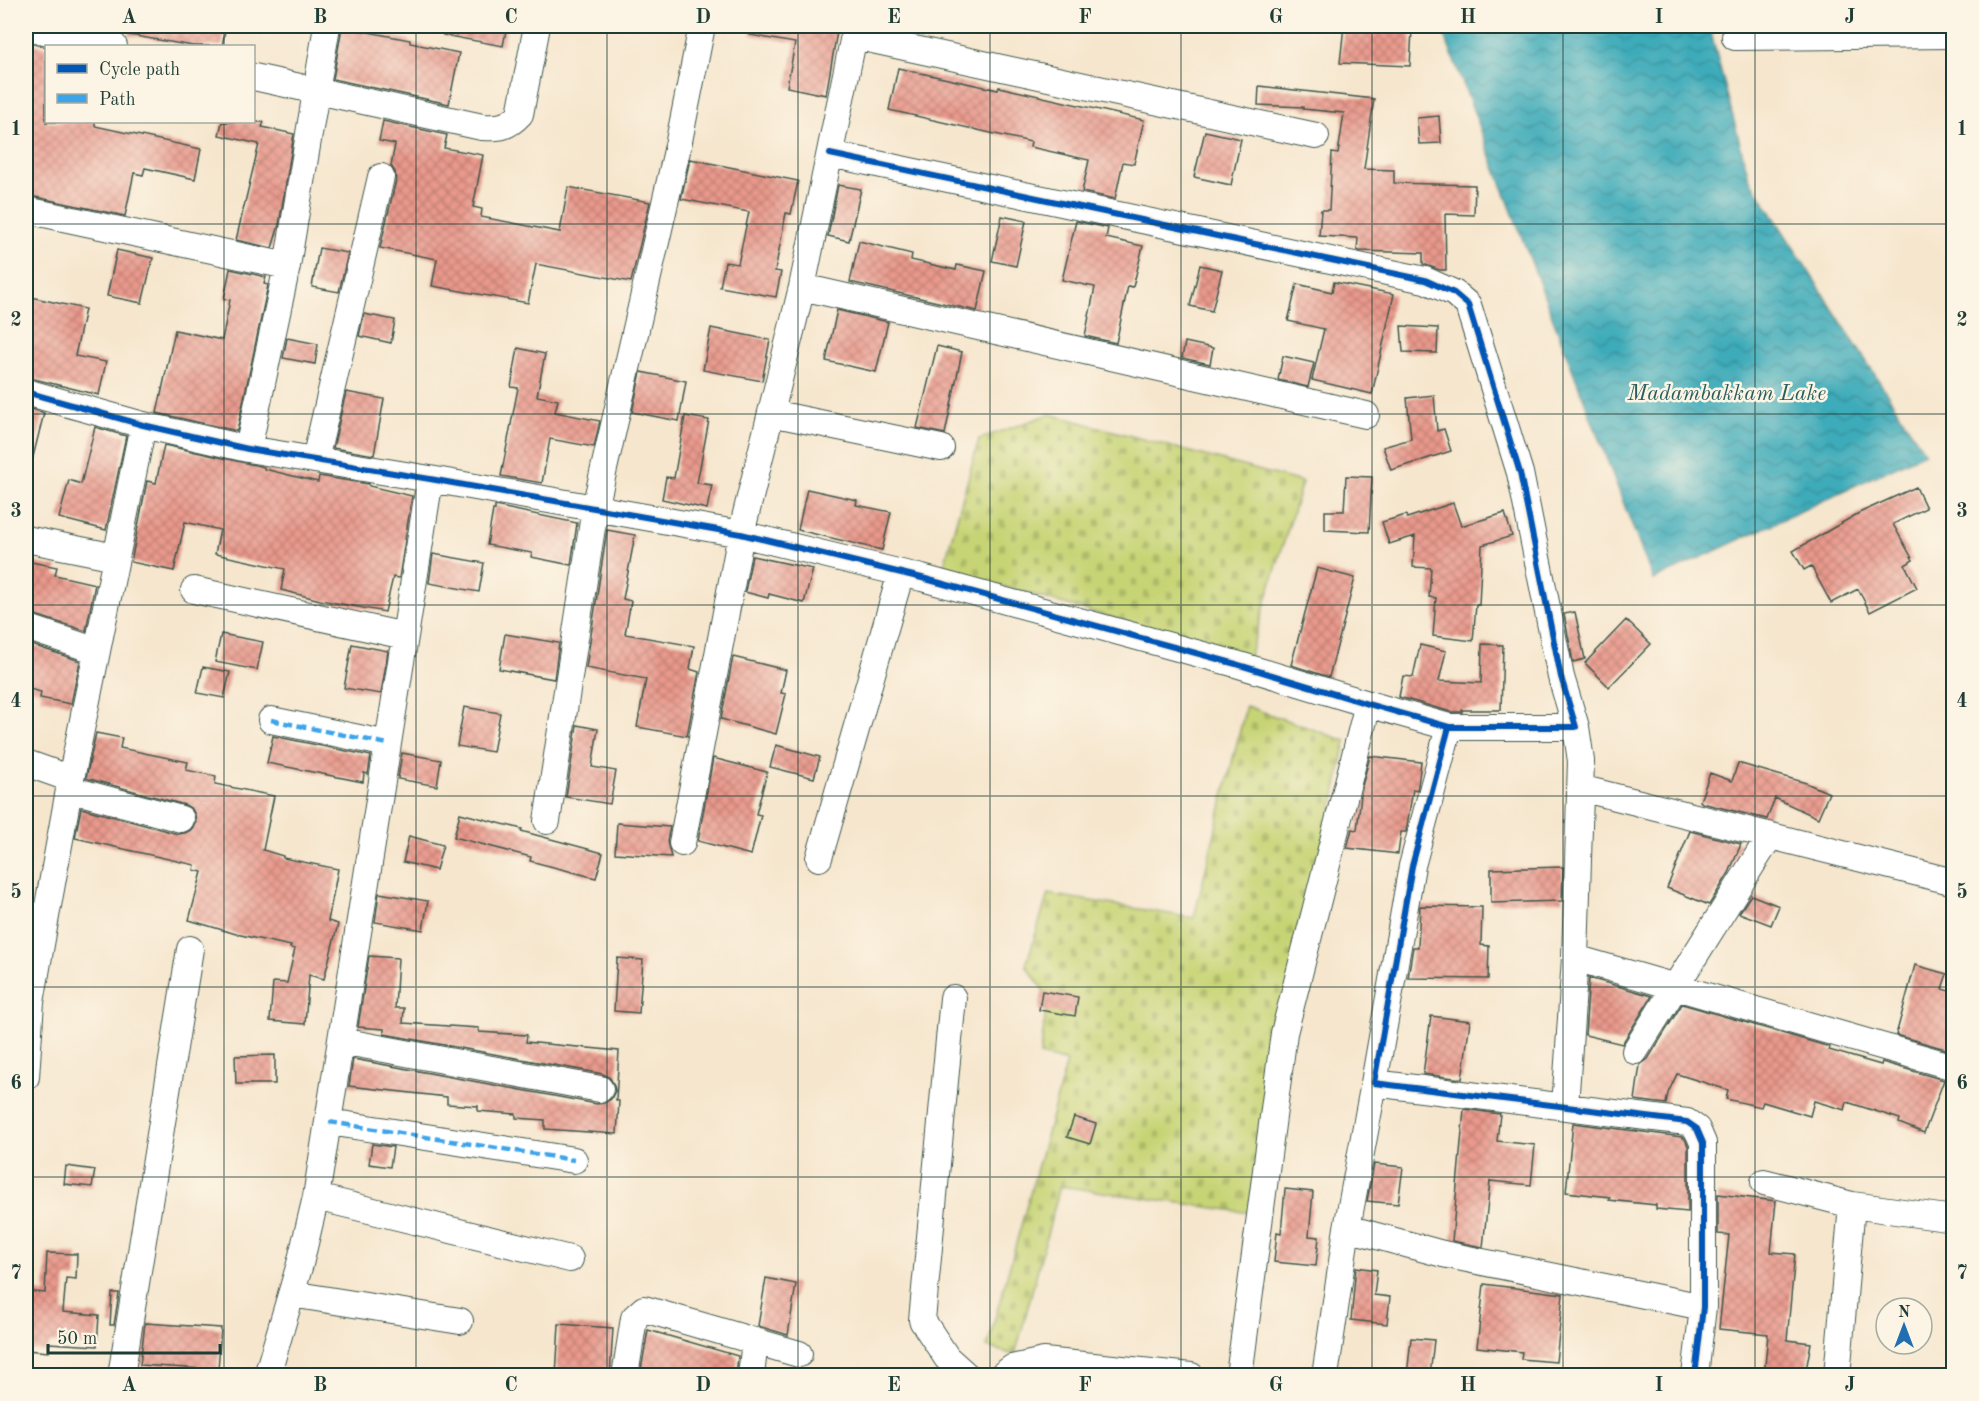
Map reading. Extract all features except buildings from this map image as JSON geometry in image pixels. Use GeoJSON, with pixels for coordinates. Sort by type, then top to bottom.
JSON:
{"type":"FeatureCollection","features":[{"type":"Feature","properties":{"kind":"street"},"geometry":{"type":"LineString","coordinates":[[248,449],[287,266],[327,26]]}},
{"type":"Feature","properties":{"kind":"street"},"geometry":{"type":"LineString","coordinates":[[255,77],[482,127],[499,128],[511,123],[520,114],[537,26]]}},
{"type":"Feature","properties":{"kind":"street"},"geometry":{"type":"LineString","coordinates":[[547,821],[595,508],[675,158],[702,26]]}},
{"type":"Feature","properties":{"kind":"street"},"geometry":{"type":"LineString","coordinates":[[26,27],[109,45]]}},
{"type":"Feature","properties":{"kind":"street"},"geometry":{"type":"LineString","coordinates":[[682,843],[741,534],[802,287],[855,31],[1316,136]]}},
{"type":"Feature","properties":{"kind":"street"},"geometry":{"type":"LineString","coordinates":[[1736,37],[1953,35]]}},
{"type":"Feature","properties":{"kind":"street"},"geometry":{"type":"LineString","coordinates":[[830,154],[1425,280],[1454,293],[1468,305],[1520,473],[1561,677],[1576,726],[1581,761],[1575,958],[1565,1107]]}},
{"type":"Feature","properties":{"kind":"street"},"geometry":{"type":"LineString","coordinates":[[315,460],[381,177]]}},
{"type":"Feature","properties":{"kind":"street"},"geometry":{"type":"LineString","coordinates":[[26,210],[287,266]]}},
{"type":"Feature","properties":{"kind":"street"},"geometry":{"type":"LineString","coordinates":[[802,287],[1366,415]]}},
{"type":"Feature","properties":{"kind":"street"},"geometry":{"type":"LineString","coordinates":[[26,392],[143,425],[248,449],[741,534],[901,573],[1225,661],[1449,726],[1576,726]]}},
{"type":"Feature","properties":{"kind":"street"},"geometry":{"type":"LineString","coordinates":[[771,413],[941,448]]}},
{"type":"Feature","properties":{"kind":"street"},"geometry":{"type":"LineString","coordinates":[[26,1077],[28,1002],[34,930],[70,784],[143,425]]}},
{"type":"Feature","properties":{"kind":"street"},"geometry":{"type":"LineString","coordinates":[[267,1376],[291,1294],[315,1197],[329,1122],[430,479]]}},
{"type":"Feature","properties":{"kind":"street"},"geometry":{"type":"LineString","coordinates":[[26,539],[116,557]]}},
{"type":"Feature","properties":{"kind":"street"},"geometry":{"type":"LineString","coordinates":[[819,858],[901,573]]}},
{"type":"Feature","properties":{"kind":"street"},"geometry":{"type":"LineString","coordinates":[[194,590],[405,636]]}},
{"type":"Feature","properties":{"kind":"street"},"geometry":{"type":"LineString","coordinates":[[26,627],[97,651]]}},
{"type":"Feature","properties":{"kind":"street"},"geometry":{"type":"LineString","coordinates":[[1239,1376],[1284,1033],[1368,704]]}},
{"type":"Feature","properties":{"kind":"street"},"geometry":{"type":"LineString","coordinates":[[271,720],[388,744]]}},
{"type":"Feature","properties":{"kind":"street"},"geometry":{"type":"LineString","coordinates":[[1325,1376],[1347,1228],[1412,866],[1449,726]]}},
{"type":"Feature","properties":{"kind":"street"},"geometry":{"type":"LineString","coordinates":[[26,763],[70,784],[181,819]]}},
{"type":"Feature","properties":{"kind":"street"},"geometry":{"type":"LineString","coordinates":[[1580,788],[1953,882]]}},
{"type":"Feature","properties":{"kind":"street"},"geometry":{"type":"LineString","coordinates":[[1635,1051],[1770,836]]}},
{"type":"Feature","properties":{"kind":"street"},"geometry":{"type":"LineString","coordinates":[[121,1376],[190,949]]}},
{"type":"Feature","properties":{"kind":"street"},"geometry":{"type":"LineString","coordinates":[[1575,958],[1953,1066]]}},
{"type":"Feature","properties":{"kind":"street"},"geometry":{"type":"LineString","coordinates":[[953,998],[922,1320],[947,1358],[967,1376]]}},
{"type":"Feature","properties":{"kind":"street"},"geometry":{"type":"LineString","coordinates":[[340,1041],[600,1089]]}},
{"type":"Feature","properties":{"kind":"street"},"geometry":{"type":"LineString","coordinates":[[1374,1083],[1687,1122],[1697,1129],[1703,1143],[1703,1307],[1695,1376]]}},
{"type":"Feature","properties":{"kind":"street"},"geometry":{"type":"LineString","coordinates":[[329,1122],[574,1160]]}},
{"type":"Feature","properties":{"kind":"street"},"geometry":{"type":"LineString","coordinates":[[1764,1182],[1852,1205],[1953,1218]]}},
{"type":"Feature","properties":{"kind":"street"},"geometry":{"type":"LineString","coordinates":[[315,1197],[570,1259]]}},
{"type":"Feature","properties":{"kind":"street"},"geometry":{"type":"LineString","coordinates":[[1837,1376],[1852,1205]]}},
{"type":"Feature","properties":{"kind":"street"},"geometry":{"type":"LineString","coordinates":[[1347,1228],[1443,1254],[1703,1307]]}},
{"type":"Feature","properties":{"kind":"street"},"geometry":{"type":"LineString","coordinates":[[291,1294],[460,1321]]}},
{"type":"Feature","properties":{"kind":"street"},"geometry":{"type":"LineString","coordinates":[[625,1376],[634,1318],[644,1309],[799,1354]]}},
{"type":"Feature","properties":{"kind":"street"},"geometry":{"type":"LineString","coordinates":[[751,1376],[755,1341]]}},
{"type":"Feature","properties":{"kind":"street"},"geometry":{"type":"LineString","coordinates":[[1001,1376],[1012,1368],[1044,1361],[1191,1376]]}},
{"type":"Feature","properties":{"kind":"green space"},"geometry":{"type":"Polygon","coordinates":[[[1050,414],[1302,482],[1249,657],[943,569],[979,439],[1050,414]]]}},
{"type":"Feature","properties":{"kind":"green space"},"geometry":{"type":"Polygon","coordinates":[[[1246,706],[1346,741],[1250,1213],[1060,1186],[1015,1355],[987,1347],[1067,1062],[1040,1055],[1048,997],[1026,965],[1048,894],[1194,918],[1246,706]]]}},
{"type":"Feature","properties":{"kind":"water","name":"Madambakkam Lake"},"geometry":{"type":"Polygon","coordinates":[[[1441,26],[1711,26],[1749,178],[1925,453],[1653,580],[1441,26]]]}},
{"type":"Feature","properties":{"kind":"marked path"},"geometry":{"type":"LineString","coordinates":[[271,720],[388,744]]}},
{"type":"Feature","properties":{"kind":"marked path"},"geometry":{"type":"LineString","coordinates":[[329,1122],[574,1160]]}},
{"type":"Feature","properties":{"kind":"cycle path"},"geometry":{"type":"LineString","coordinates":[[830,154],[1425,280],[1454,293],[1468,305],[1520,473],[1561,677],[1576,727],[1449,727],[1412,866],[1374,1083],[1687,1122],[1697,1129],[1703,1143],[1703,1307],[1695,1376]]}},
{"type":"Feature","properties":{"kind":"cycle path"},"geometry":{"type":"LineString","coordinates":[[26,392],[143,425],[248,449],[741,534],[922,578],[1236,664],[1449,727]]}}]}
